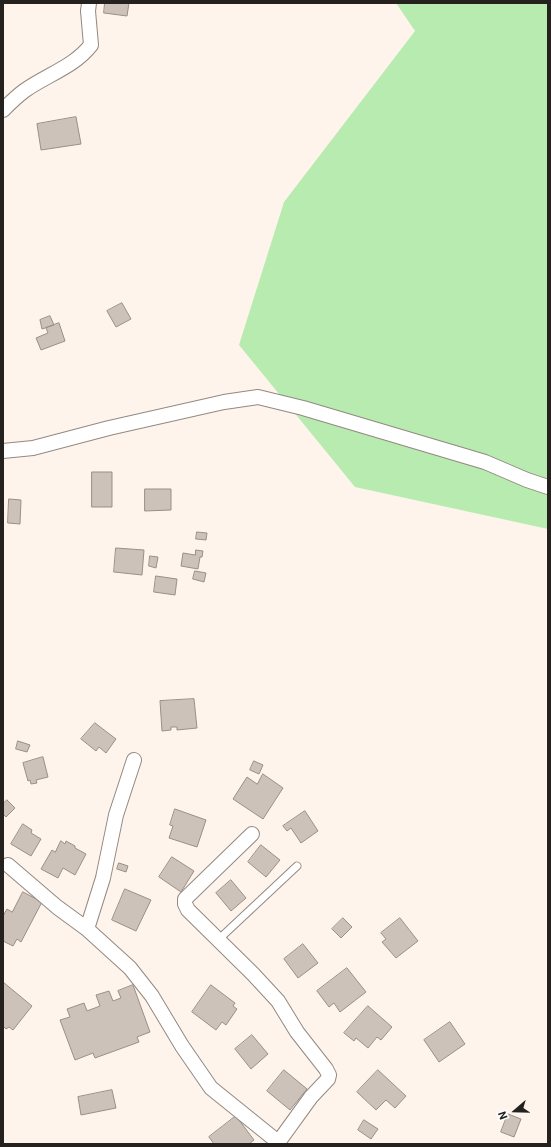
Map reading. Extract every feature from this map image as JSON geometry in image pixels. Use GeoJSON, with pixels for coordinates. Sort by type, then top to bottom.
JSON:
{"type":"FeatureCollection","features":[{"type":"Feature","properties":{"kind":"street"},"geometry":{"type":"LineString","coordinates":[[3,110],[24,91],[72,63],[84,54],[91,45],[88,11],[89,3]]}},
{"type":"Feature","properties":{"kind":"street"},"geometry":{"type":"LineString","coordinates":[[3,451],[32,448],[209,405],[258,397],[303,408],[485,462],[527,480],[548,487]]}},
{"type":"Feature","properties":{"kind":"street"},"geometry":{"type":"LineString","coordinates":[[88,929],[103,878],[116,815],[134,760]]}},
{"type":"Feature","properties":{"kind":"street"},"geometry":{"type":"LineString","coordinates":[[8,865],[57,907],[88,929],[130,968],[152,996],[182,1046],[211,1088],[277,1143],[311,1097],[328,1079],[329,1075],[297,1032],[278,1001],[253,974],[188,910],[185,904],[185,899],[252,834]]}},
{"type":"Feature","properties":{"kind":"lane"},"geometry":{"type":"LineString","coordinates":[[218,940],[297,866]]}},
{"type":"Feature","properties":{"kind":"green space"},"geometry":{"type":"Polygon","coordinates":[[[396,3],[548,3],[548,529],[355,487],[239,345],[284,202],[415,31],[396,3]]]}},
{"type":"Feature","properties":{"kind":"building"},"geometry":{"type":"Polygon","coordinates":[[[105,3],[129,3],[127,16],[104,13],[105,3]]]}},
{"type":"Feature","properties":{"kind":"building"},"geometry":{"type":"Polygon","coordinates":[[[76,117],[81,144],[41,150],[37,124],[76,117]]]}},
{"type":"Feature","properties":{"kind":"building"},"geometry":{"type":"Polygon","coordinates":[[[122,303],[131,319],[116,327],[107,311],[122,303]]]}},
{"type":"Feature","properties":{"kind":"building"},"geometry":{"type":"Polygon","coordinates":[[[50,316],[54,325],[42,329],[40,320],[50,316]]]}},
{"type":"Feature","properties":{"kind":"building"},"geometry":{"type":"Polygon","coordinates":[[[59,323],[65,341],[41,350],[36,338],[48,333],[46,328],[59,323]]]}},
{"type":"Feature","properties":{"kind":"building"},"geometry":{"type":"Polygon","coordinates":[[[92,472],[112,472],[112,507],[92,507],[92,472]]]}},
{"type":"Feature","properties":{"kind":"building"},"geometry":{"type":"Polygon","coordinates":[[[145,489],[171,489],[171,510],[145,511],[145,489]]]}},
{"type":"Feature","properties":{"kind":"building"},"geometry":{"type":"Polygon","coordinates":[[[9,499],[21,500],[20,524],[8,523],[9,499]]]}},
{"type":"Feature","properties":{"kind":"building"},"geometry":{"type":"Polygon","coordinates":[[[197,532],[207,533],[206,540],[196,539],[197,532]]]}},
{"type":"Feature","properties":{"kind":"building"},"geometry":{"type":"Polygon","coordinates":[[[116,548],[144,550],[142,575],[114,572],[116,548]]]}},
{"type":"Feature","properties":{"kind":"building"},"geometry":{"type":"Polygon","coordinates":[[[196,550],[203,551],[202,557],[200,557],[198,569],[181,566],[183,553],[195,555],[196,550]]]}},
{"type":"Feature","properties":{"kind":"building"},"geometry":{"type":"Polygon","coordinates":[[[150,556],[158,557],[156,568],[149,566],[150,556]]]}},
{"type":"Feature","properties":{"kind":"building"},"geometry":{"type":"Polygon","coordinates":[[[195,571],[206,573],[204,582],[193,579],[195,571]]]}},
{"type":"Feature","properties":{"kind":"building"},"geometry":{"type":"Polygon","coordinates":[[[156,576],[177,579],[175,595],[154,592],[156,576]]]}},
{"type":"Feature","properties":{"kind":"building"},"geometry":{"type":"Polygon","coordinates":[[[194,699],[197,728],[177,730],[177,727],[171,727],[171,730],[162,731],[160,701],[194,699]]]}},
{"type":"Feature","properties":{"kind":"building"},"geometry":{"type":"Polygon","coordinates":[[[95,723],[116,739],[106,753],[99,747],[96,751],[81,739],[95,723]]]}},
{"type":"Feature","properties":{"kind":"building"},"geometry":{"type":"Polygon","coordinates":[[[18,741],[30,745],[27,752],[16,749],[18,741]]]}},
{"type":"Feature","properties":{"kind":"building"},"geometry":{"type":"Polygon","coordinates":[[[43,757],[48,777],[36,780],[37,783],[31,784],[30,780],[28,781],[23,763],[43,757]]]}},
{"type":"Feature","properties":{"kind":"building"},"geometry":{"type":"Polygon","coordinates":[[[254,761],[263,765],[259,774],[250,770],[254,761]]]}},
{"type":"Feature","properties":{"kind":"building"},"geometry":{"type":"Polygon","coordinates":[[[263,774],[283,788],[263,819],[233,799],[247,777],[257,784],[263,774]]]}},
{"type":"Feature","properties":{"kind":"building"},"geometry":{"type":"Polygon","coordinates":[[[7,800],[15,808],[6,817],[3,814],[3,804],[7,800]]]}},
{"type":"Feature","properties":{"kind":"building"},"geometry":{"type":"Polygon","coordinates":[[[175,809],[206,820],[197,847],[169,838],[173,826],[170,825],[175,809]]]}},
{"type":"Feature","properties":{"kind":"building"},"geometry":{"type":"Polygon","coordinates":[[[305,811],[318,831],[301,843],[291,828],[287,831],[283,826],[305,811]]]}},
{"type":"Feature","properties":{"kind":"building"},"geometry":{"type":"Polygon","coordinates":[[[23,824],[32,830],[31,833],[41,839],[31,856],[11,844],[23,824]]]}},
{"type":"Feature","properties":{"kind":"building"},"geometry":{"type":"Polygon","coordinates":[[[61,841],[65,844],[66,841],[86,854],[75,875],[63,868],[58,878],[41,869],[52,850],[55,852],[61,841]]]}},
{"type":"Feature","properties":{"kind":"building"},"geometry":{"type":"Polygon","coordinates":[[[261,845],[280,860],[266,877],[248,862],[261,845]]]}},
{"type":"Feature","properties":{"kind":"building"},"geometry":{"type":"Polygon","coordinates":[[[172,857],[194,871],[181,892],[159,877],[172,857]]]}},
{"type":"Feature","properties":{"kind":"building"},"geometry":{"type":"Polygon","coordinates":[[[119,863],[128,866],[126,872],[117,869],[119,863]]]}},
{"type":"Feature","properties":{"kind":"building"},"geometry":{"type":"Polygon","coordinates":[[[231,880],[246,898],[231,911],[216,893],[231,880]]]}},
{"type":"Feature","properties":{"kind":"building"},"geometry":{"type":"Polygon","coordinates":[[[125,889],[151,900],[136,931],[112,920],[125,889]]]}},
{"type":"Feature","properties":{"kind":"building"},"geometry":{"type":"Polygon","coordinates":[[[23,892],[42,902],[21,942],[17,939],[13,946],[3,941],[3,916],[7,909],[12,912],[23,892]]]}},
{"type":"Feature","properties":{"kind":"building"},"geometry":{"type":"Polygon","coordinates":[[[343,918],[352,927],[341,938],[332,929],[343,918]]]}},
{"type":"Feature","properties":{"kind":"building"},"geometry":{"type":"Polygon","coordinates":[[[400,918],[418,941],[396,958],[382,942],[386,939],[381,933],[400,918]]]}},
{"type":"Feature","properties":{"kind":"building"},"geometry":{"type":"Polygon","coordinates":[[[303,944],[318,963],[298,978],[284,959],[303,944]]]}},
{"type":"Feature","properties":{"kind":"building"},"geometry":{"type":"Polygon","coordinates":[[[347,968],[366,992],[340,1012],[334,1003],[329,1007],[317,991],[347,968]]]}},
{"type":"Feature","properties":{"kind":"building"},"geometry":{"type":"Polygon","coordinates":[[[3,982],[32,1006],[13,1030],[9,1027],[6,1029],[3,1026],[3,982]]]}},
{"type":"Feature","properties":{"kind":"building"},"geometry":{"type":"Polygon","coordinates":[[[133,985],[150,1032],[137,1037],[139,1042],[95,1058],[93,1053],[75,1060],[60,1020],[70,1017],[67,1009],[84,1003],[87,1011],[100,1006],[96,995],[109,991],[113,1001],[121,998],[118,991],[133,985]]]}},
{"type":"Feature","properties":{"kind":"building"},"geometry":{"type":"Polygon","coordinates":[[[211,985],[235,1003],[233,1006],[237,1009],[226,1025],[222,1022],[216,1030],[192,1012],[211,985]]]}},
{"type":"Feature","properties":{"kind":"building"},"geometry":{"type":"Polygon","coordinates":[[[368,1006],[392,1027],[381,1040],[377,1037],[368,1048],[356,1038],[354,1041],[344,1033],[368,1006]]]}},
{"type":"Feature","properties":{"kind":"building"},"geometry":{"type":"Polygon","coordinates":[[[450,1022],[465,1044],[439,1062],[424,1040],[450,1022]]]}},
{"type":"Feature","properties":{"kind":"building"},"geometry":{"type":"Polygon","coordinates":[[[252,1035],[268,1054],[251,1069],[235,1049],[252,1035]]]}},
{"type":"Feature","properties":{"kind":"building"},"geometry":{"type":"Polygon","coordinates":[[[284,1070],[307,1089],[290,1110],[267,1091],[284,1070]]]}},
{"type":"Feature","properties":{"kind":"building"},"geometry":{"type":"Polygon","coordinates":[[[378,1070],[406,1096],[395,1108],[386,1100],[376,1110],[357,1092],[378,1070]]]}},
{"type":"Feature","properties":{"kind":"building"},"geometry":{"type":"Polygon","coordinates":[[[112,1090],[116,1108],[81,1115],[78,1097],[112,1090]]]}},
{"type":"Feature","properties":{"kind":"building"},"geometry":{"type":"Polygon","coordinates":[[[508,1114],[521,1119],[514,1137],[501,1132],[508,1114]]]}},
{"type":"Feature","properties":{"kind":"building"},"geometry":{"type":"Polygon","coordinates":[[[236,1116],[254,1140],[249,1144],[214,1144],[209,1137],[236,1116]]]}},
{"type":"Feature","properties":{"kind":"building"},"geometry":{"type":"Polygon","coordinates":[[[364,1120],[378,1129],[371,1139],[358,1130],[364,1120]]]}}]}
